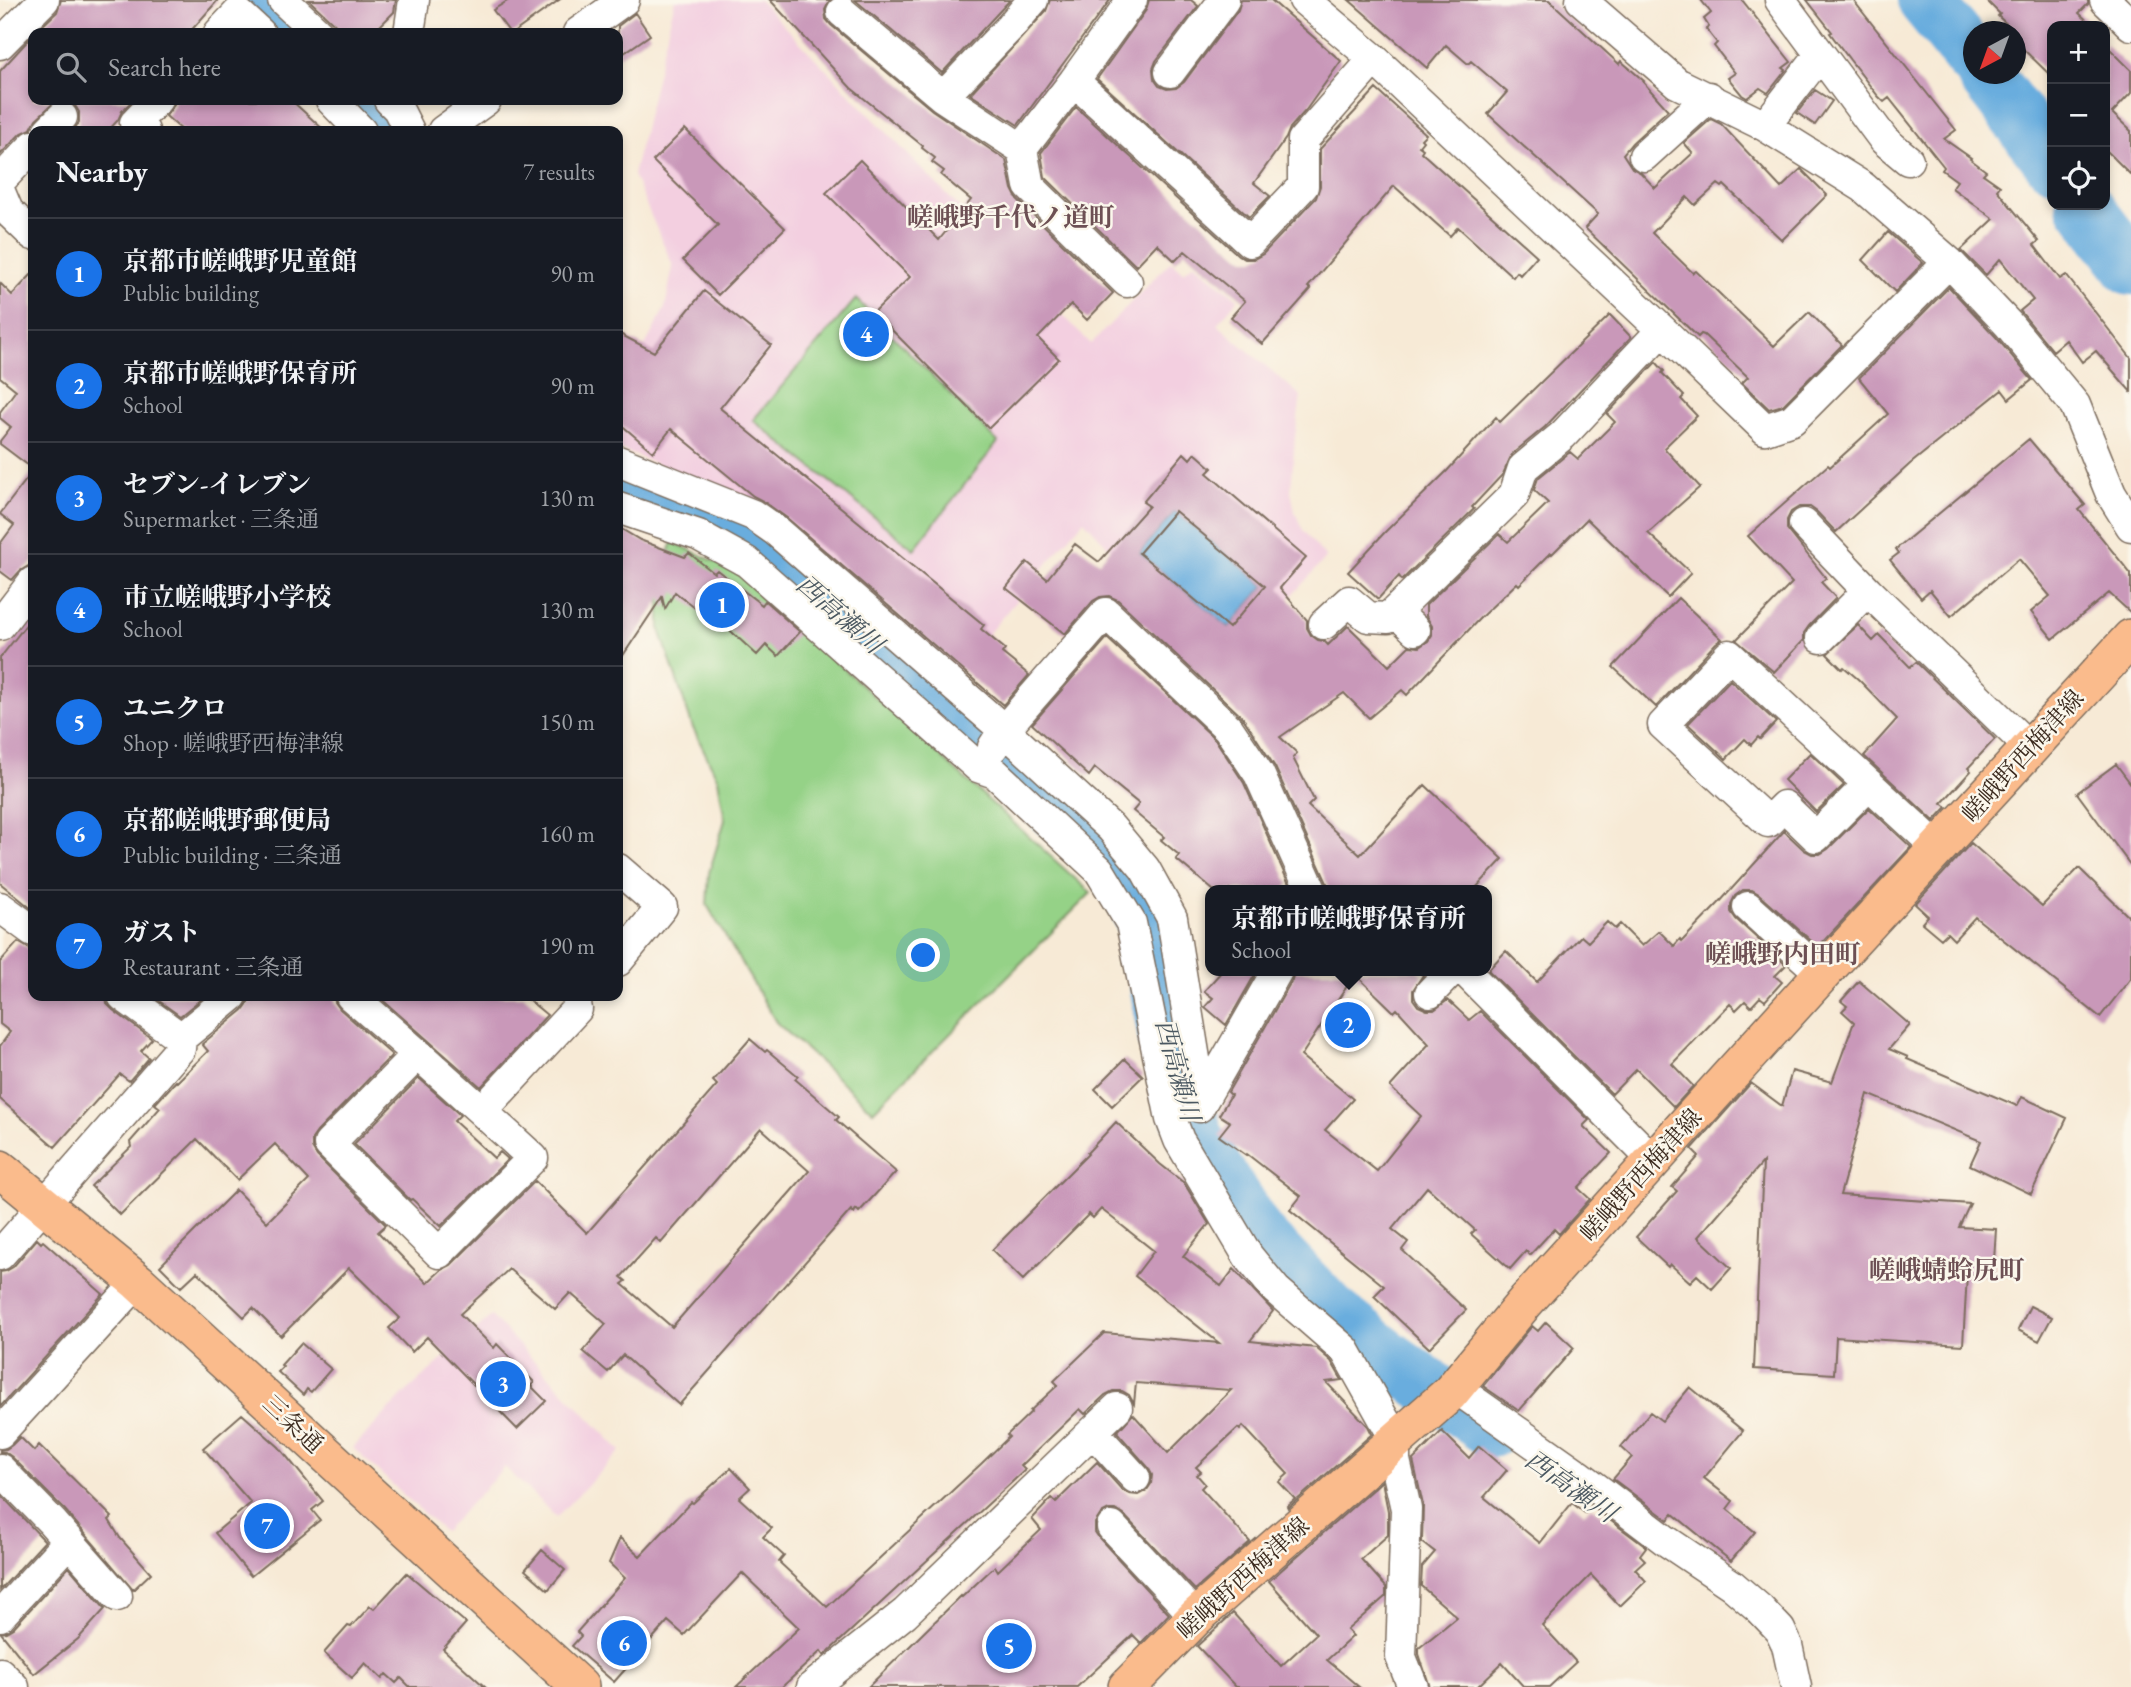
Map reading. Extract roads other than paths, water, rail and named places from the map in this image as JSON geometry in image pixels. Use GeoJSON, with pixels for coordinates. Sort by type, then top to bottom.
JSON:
{"type":"FeatureCollection","features":[{"type":"Feature","properties":{"kind":"main road","name":"嵯峨野西梅津線"},"geometry":{"type":"LineString","coordinates":[[1127,1687],[1196,1617],[1448,1394],[1526,1301],[2131,638]]}},
{"type":"Feature","properties":{"kind":"main road","name":"三条通"},"geometry":{"type":"LineString","coordinates":[[0,1169],[138,1282],[580,1687]]}},
{"type":"Feature","properties":{"kind":"street"},"geometry":{"type":"LineString","coordinates":[[0,44],[44,0]]}},
{"type":"Feature","properties":{"kind":"street"},"geometry":{"type":"LineString","coordinates":[[283,0],[313,28]]}},
{"type":"Feature","properties":{"kind":"street"},"geometry":{"type":"LineString","coordinates":[[410,28],[414,0]]}},
{"type":"Feature","properties":{"kind":"street"},"geometry":{"type":"LineString","coordinates":[[585,28],[624,0]]}},
{"type":"Feature","properties":{"kind":"street"},"geometry":{"type":"LineString","coordinates":[[943,97],[1033,0]]}},
{"type":"Feature","properties":{"kind":"street"},"geometry":{"type":"LineString","coordinates":[[1022,149],[1132,0]]}},
{"type":"Feature","properties":{"kind":"street"},"geometry":{"type":"LineString","coordinates":[[1170,72],[1224,0]]}},
{"type":"Feature","properties":{"kind":"street"},"geometry":{"type":"LineString","coordinates":[[1304,0],[1374,59],[1765,429],[1792,420],[1949,262]]}},
{"type":"Feature","properties":{"kind":"street"},"geometry":{"type":"LineString","coordinates":[[1580,0],[1677,83],[1765,126],[1863,187],[1949,262],[2009,325],[2075,405],[2111,494],[2131,527]]}},
{"type":"Feature","properties":{"kind":"street"},"geometry":{"type":"LineString","coordinates":[[1780,0],[1884,140],[1908,160]]}},
{"type":"Feature","properties":{"kind":"street"},"geometry":{"type":"LineString","coordinates":[[2105,0],[2131,26]]}},
{"type":"Feature","properties":{"kind":"street"},"geometry":{"type":"LineString","coordinates":[[842,12],[943,97],[1022,149],[1029,186],[1127,282]]}},
{"type":"Feature","properties":{"kind":"street"},"geometry":{"type":"LineString","coordinates":[[224,28],[238,13],[254,28]]}},
{"type":"Feature","properties":{"kind":"street"},"geometry":{"type":"LineString","coordinates":[[1765,126],[1819,56]]}},
{"type":"Feature","properties":{"kind":"street"},"geometry":{"type":"LineString","coordinates":[[1074,81],[1250,242],[1303,186],[1303,140],[1374,59]]}},
{"type":"Feature","properties":{"kind":"street"},"geometry":{"type":"LineString","coordinates":[[1644,156],[1709,97]]}},
{"type":"Feature","properties":{"kind":"street"},"geometry":{"type":"LineString","coordinates":[[138,126],[135,123],[153,105]]}},
{"type":"Feature","properties":{"kind":"street"},"geometry":{"type":"LineString","coordinates":[[336,105],[356,126]]}},
{"type":"Feature","properties":{"kind":"street"},"geometry":{"type":"LineString","coordinates":[[450,126],[479,105]]}},
{"type":"Feature","properties":{"kind":"street"},"geometry":{"type":"LineString","coordinates":[[0,181],[28,151]]}},
{"type":"Feature","properties":{"kind":"street"},"geometry":{"type":"LineString","coordinates":[[0,192],[8,211],[28,230]]}},
{"type":"Feature","properties":{"kind":"street"},"geometry":{"type":"LineString","coordinates":[[1324,624],[1349,601],[1368,617],[1405,621],[1514,495],[1523,468],[1563,435],[1662,330]]}},
{"type":"Feature","properties":{"kind":"street"},"geometry":{"type":"LineString","coordinates":[[623,463],[753,515],[776,531],[1004,730],[1111,828],[1145,869],[1172,918],[1202,1102]]}},
{"type":"Feature","properties":{"kind":"street"},"geometry":{"type":"LineString","coordinates":[[698,535],[718,501]]}},
{"type":"Feature","properties":{"kind":"street"},"geometry":{"type":"LineString","coordinates":[[623,510],[698,535],[747,562],[978,767],[995,773],[1099,870],[1131,923],[1171,1119],[1179,1140],[1248,1256],[1276,1290],[1345,1350],[1395,1442],[1395,1460],[1406,1509],[1401,1657],[1413,1687]]}},
{"type":"Feature","properties":{"kind":"street"},"geometry":{"type":"LineString","coordinates":[[1804,524],[1868,591],[2030,748]]}},
{"type":"Feature","properties":{"kind":"street"},"geometry":{"type":"LineString","coordinates":[[2,615],[28,587]]}},
{"type":"Feature","properties":{"kind":"street"},"geometry":{"type":"LineString","coordinates":[[1821,638],[1868,591]]}},
{"type":"Feature","properties":{"kind":"street"},"geometry":{"type":"LineString","coordinates":[[978,767],[1004,730],[1106,613],[1228,728],[1259,774],[1309,885]]}},
{"type":"Feature","properties":{"kind":"street"},"geometry":{"type":"LineString","coordinates":[[1869,784],[1816,837],[1784,806],[1768,822],[1663,725],[1729,655],[1869,784],[1939,849]]}},
{"type":"Feature","properties":{"kind":"street"},"geometry":{"type":"LineString","coordinates":[[623,873],[662,907],[623,955]]}},
{"type":"Feature","properties":{"kind":"street"},"geometry":{"type":"LineString","coordinates":[[0,907],[28,927]]}},
{"type":"Feature","properties":{"kind":"street"},"geometry":{"type":"LineString","coordinates":[[1748,907],[1822,974]]}},
{"type":"Feature","properties":{"kind":"street"},"geometry":{"type":"LineString","coordinates":[[1179,1140],[1274,976]]}},
{"type":"Feature","properties":{"kind":"street"},"geometry":{"type":"LineString","coordinates":[[1430,993],[1446,976]]}},
{"type":"Feature","properties":{"kind":"street"},"geometry":{"type":"LineString","coordinates":[[1470,976],[1654,1161]]}},
{"type":"Feature","properties":{"kind":"street"},"geometry":{"type":"LineString","coordinates":[[130,1001],[181,1038]]}},
{"type":"Feature","properties":{"kind":"street"},"geometry":{"type":"LineString","coordinates":[[0,1255],[180,1049],[181,1038],[226,1001]]}},
{"type":"Feature","properties":{"kind":"street"},"geometry":{"type":"LineString","coordinates":[[357,1001],[418,1054],[482,1111],[533,1158],[439,1253],[330,1143],[418,1054]]}},
{"type":"Feature","properties":{"kind":"street"},"geometry":{"type":"LineString","coordinates":[[482,1111],[575,1001]]}},
{"type":"Feature","properties":{"kind":"street"},"geometry":{"type":"LineString","coordinates":[[0,1433],[138,1282]]}},
{"type":"Feature","properties":{"kind":"street"},"geometry":{"type":"LineString","coordinates":[[1448,1394],[1579,1475],[1665,1540],[1732,1585],[1780,1630],[1787,1644],[1796,1687]]}},
{"type":"Feature","properties":{"kind":"street"},"geometry":{"type":"LineString","coordinates":[[813,1687],[905,1613],[1117,1408]]}},
{"type":"Feature","properties":{"kind":"street"},"geometry":{"type":"LineString","coordinates":[[1093,1432],[1135,1478]]}},
{"type":"Feature","properties":{"kind":"street"},"geometry":{"type":"LineString","coordinates":[[0,1469],[117,1596]]}},
{"type":"Feature","properties":{"kind":"street"},"geometry":{"type":"LineString","coordinates":[[1112,1527],[1196,1617]]}},
{"type":"Feature","properties":{"kind":"street"},"geometry":{"type":"LineString","coordinates":[[0,1616],[69,1541]]}},
{"type":"Feature","properties":{"kind":"street"},"geometry":{"type":"LineString","coordinates":[[0,1673],[14,1687]]}},
{"type":"Feature","properties":{"kind":"water"},"geometry":{"type":"Polygon","coordinates":[[[1175,511],[1265,586],[1229,628],[1139,553],[1175,511]]]}},
{"type":"Feature","properties":{"kind":"waterway","name":"西高瀬川"},"geometry":{"type":"LineString","coordinates":[[258,0],[289,28]]}},
{"type":"Feature","properties":{"kind":"waterway"},"geometry":{"type":"LineString","coordinates":[[1925,0],[1963,47]]}},
{"type":"Feature","properties":{"kind":"waterway"},"geometry":{"type":"LineString","coordinates":[[1992,84],[2047,156]]}},
{"type":"Feature","properties":{"kind":"waterway","name":"西高瀬川"},"geometry":{"type":"LineString","coordinates":[[368,105],[379,126]]}},
{"type":"Feature","properties":{"kind":"waterway"},"geometry":{"type":"LineString","coordinates":[[2088,210],[2131,267]]}},
{"type":"Feature","properties":{"kind":"waterway","name":"西高瀬川"},"geometry":{"type":"LineString","coordinates":[[623,486],[688,507],[743,530],[885,652],[1116,867],[1135,900],[1145,925],[1178,1087],[1199,1144],[1258,1236],[1329,1310],[1389,1358],[1491,1430]]}},
{"type":"Feature","properties":{"kind":"place","name":"市立嵯峨野小学校"},"geometry":{"type":"Point","coordinates":[866,334]}},
{"type":"Feature","properties":{"kind":"place","name":"京都市嵯峨野児童館"},"geometry":{"type":"Point","coordinates":[722,605]}},
{"type":"Feature","properties":{"kind":"place","name":"京都市嵯峨野保育所"},"geometry":{"type":"Point","coordinates":[1348,1025]}},
{"type":"Feature","properties":{"kind":"place","name":"セブン-イレブン"},"geometry":{"type":"Point","coordinates":[503,1384]}},
{"type":"Feature","properties":{"kind":"place","name":"ガスト"},"geometry":{"type":"Point","coordinates":[267,1526]}},
{"type":"Feature","properties":{"kind":"place","name":"京都嵯峨野郵便局"},"geometry":{"type":"Point","coordinates":[624,1643]}},
{"type":"Feature","properties":{"kind":"place","name":"ユニクロ"},"geometry":{"type":"Point","coordinates":[1009,1646]}},
{"type":"Feature","properties":{"kind":"district","name":"嵯峨野千代ノ道町"},"geometry":{"type":"Point","coordinates":[1011,217]}},
{"type":"Feature","properties":{"kind":"district","name":"嵯峨野内田町"},"geometry":{"type":"Point","coordinates":[1783,954]}},
{"type":"Feature","properties":{"kind":"district","name":"嵯峨蜻蛉尻町"},"geometry":{"type":"Point","coordinates":[1947,1270]}}]}
